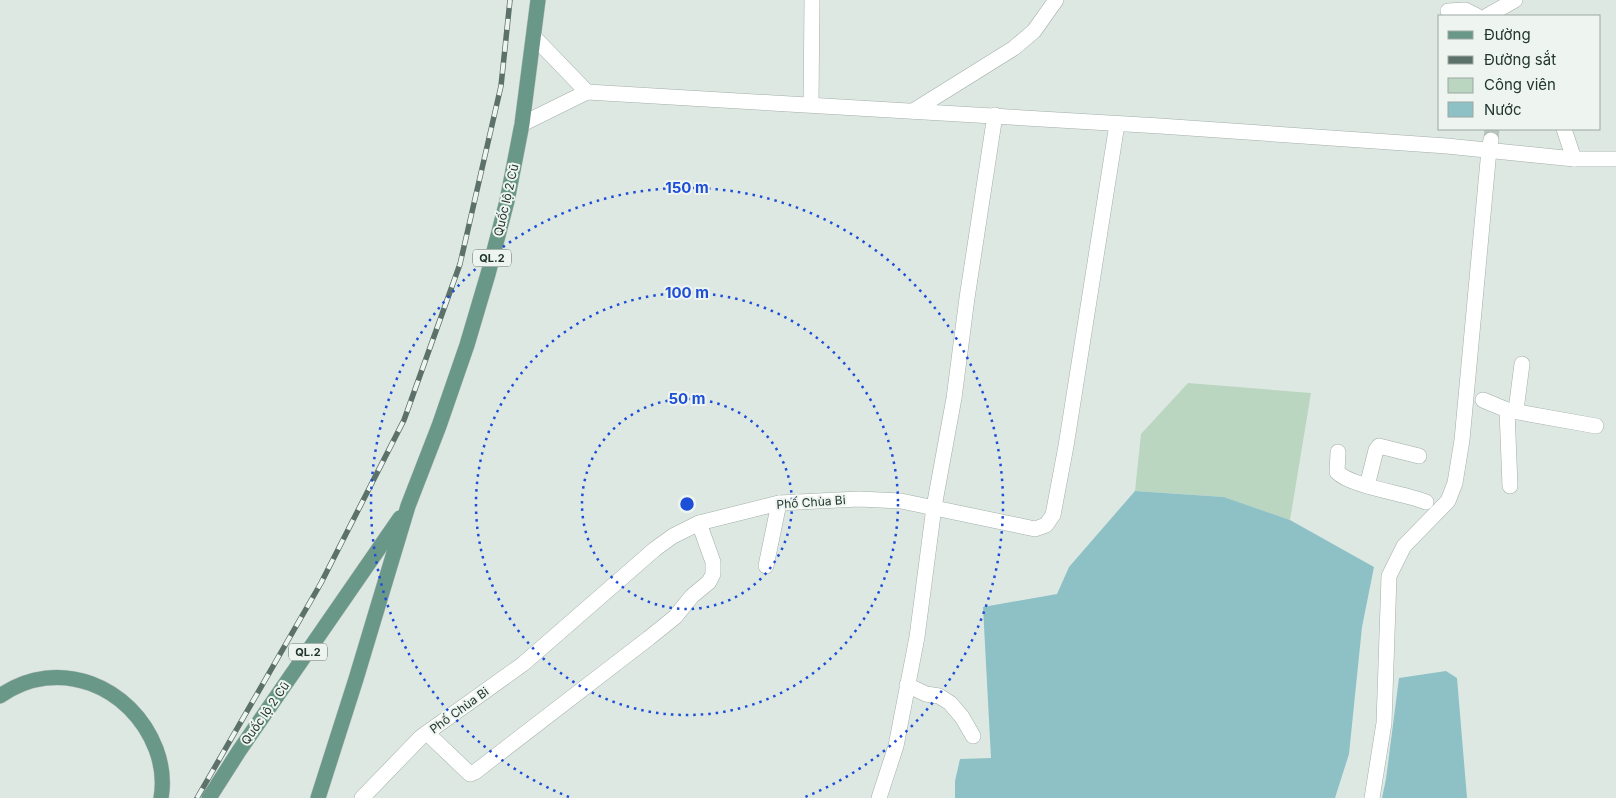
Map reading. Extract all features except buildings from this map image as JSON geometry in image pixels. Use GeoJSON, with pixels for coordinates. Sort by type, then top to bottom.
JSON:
{"type":"FeatureCollection","features":[{"type":"Feature","properties":{"kind":"main road","name":"Quốc lộ 2 Cũ"},"geometry":{"type":"LineString","coordinates":[[318,798],[408,506],[439,426],[467,345],[507,201],[522,124],[538,0]]}},
{"type":"Feature","properties":{"kind":"main road","name":"Quốc lộ 2 Cũ"},"geometry":{"type":"LineString","coordinates":[[209,798],[239,751],[408,506]]}},
{"type":"Feature","properties":{"kind":"main road"},"geometry":{"type":"LineString","coordinates":[[0,696],[22,684],[39,679],[75,679],[107,690],[133,710],[151,737],[162,769],[161,798]]}},
{"type":"Feature","properties":{"kind":"street"},"geometry":{"type":"LineString","coordinates":[[811,104],[812,0]]}},
{"type":"Feature","properties":{"kind":"street"},"geometry":{"type":"LineString","coordinates":[[914,111],[1014,48],[1034,31],[1056,0]]}},
{"type":"Feature","properties":{"kind":"street"},"geometry":{"type":"LineString","coordinates":[[1489,15],[1515,0]]}},
{"type":"Feature","properties":{"kind":"street"},"geometry":{"type":"LineString","coordinates":[[1448,11],[1465,10],[1475,15]]}},
{"type":"Feature","properties":{"kind":"street"},"geometry":{"type":"LineString","coordinates":[[534,37],[587,92]]}},
{"type":"Feature","properties":{"kind":"street"},"geometry":{"type":"LineString","coordinates":[[522,124],[587,92],[995,115],[1329,138],[1490,145],[1574,159],[1616,159]]}},
{"type":"Feature","properties":{"kind":"street"},"geometry":{"type":"LineString","coordinates":[[879,798],[896,746],[917,636],[934,507],[954,398],[995,115]]}},
{"type":"Feature","properties":{"kind":"street","name":"Phố Chùa Bi"},"geometry":{"type":"LineString","coordinates":[[362,798],[427,733],[523,664],[655,549],[673,536],[699,523],[779,503],[858,500],[901,501],[1035,529],[1046,525],[1053,515],[1066,446],[1117,124]]}},
{"type":"Feature","properties":{"kind":"street"},"geometry":{"type":"LineString","coordinates":[[1564,130],[1574,159]]}},
{"type":"Feature","properties":{"kind":"street"},"geometry":{"type":"LineString","coordinates":[[1372,798],[1384,723],[1389,576],[1404,546],[1434,506],[1448,501],[1455,483],[1462,440],[1475,396],[1490,145]]}},
{"type":"Feature","properties":{"kind":"street"},"geometry":{"type":"LineString","coordinates":[[1510,486],[1512,410],[1522,364]]}},
{"type":"Feature","properties":{"kind":"street"},"geometry":{"type":"LineString","coordinates":[[1475,396],[1512,410],[1596,426]]}},
{"type":"Feature","properties":{"kind":"street"},"geometry":{"type":"LineString","coordinates":[[1367,486],[1376,450],[1379,446],[1420,456]]}},
{"type":"Feature","properties":{"kind":"street"},"geometry":{"type":"LineString","coordinates":[[1338,452],[1337,472],[1341,476],[1367,486],[1412,496],[1434,506]]}},
{"type":"Feature","properties":{"kind":"street"},"geometry":{"type":"LineString","coordinates":[[766,566],[779,503]]}},
{"type":"Feature","properties":{"kind":"street"},"geometry":{"type":"LineString","coordinates":[[427,733],[470,774],[552,714],[675,617],[692,596],[708,582],[713,574],[713,562],[699,523]]}},
{"type":"Feature","properties":{"kind":"street"},"geometry":{"type":"LineString","coordinates":[[907,686],[926,694],[938,696],[950,703],[962,717],[973,736]]}},
{"type":"Feature","properties":{"kind":"green space"},"geometry":{"type":"Polygon","coordinates":[[[1188,383],[1311,393],[1290,520],[1224,497],[1135,491],[1141,434],[1188,383]]]}},
{"type":"Feature","properties":{"kind":"water"},"geometry":{"type":"Polygon","coordinates":[[[1135,491],[1224,497],[1290,520],[1374,567],[1362,627],[1349,754],[1335,798],[955,798],[955,781],[960,759],[991,758],[983,607],[1057,594],[1069,567],[1135,491]]]}},
{"type":"Feature","properties":{"kind":"water"},"geometry":{"type":"Polygon","coordinates":[[[1446,671],[1457,678],[1467,798],[1382,798],[1399,678],[1446,671]]]}},
{"type":"Feature","properties":{"kind":"tunnel"},"geometry":{"type":"LineString","coordinates":[[1491,140],[1492,130]]}},
{"type":"Feature","properties":{"kind":"railway"},"geometry":{"type":"LineString","coordinates":[[197,798],[321,583],[404,420],[460,264],[501,86],[510,0]]}}]}
